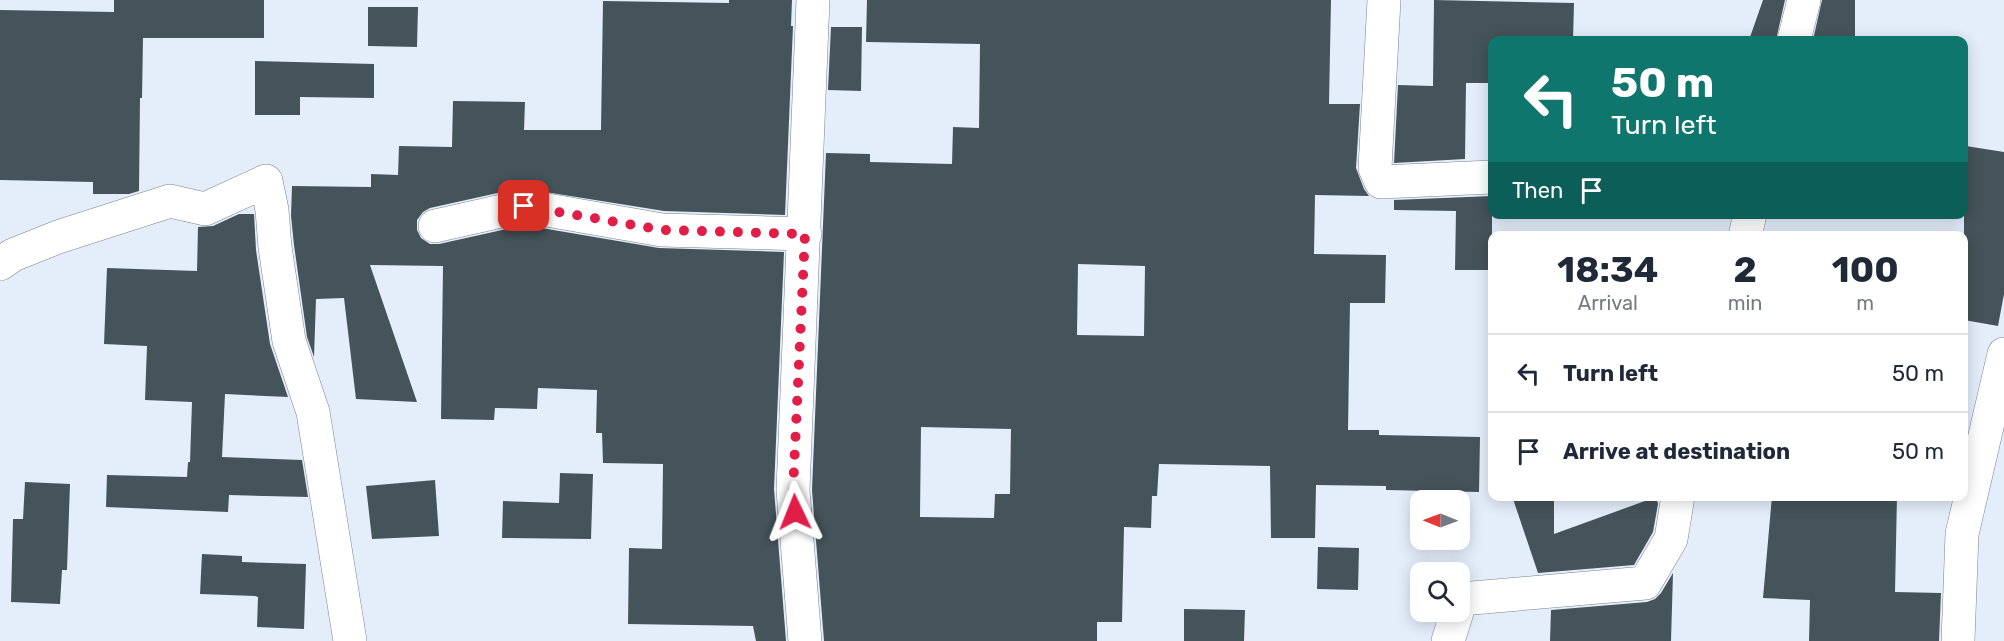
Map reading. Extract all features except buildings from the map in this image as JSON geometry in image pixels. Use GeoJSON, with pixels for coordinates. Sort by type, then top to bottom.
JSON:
{"type":"FeatureCollection","features":[{"type":"Feature","properties":{"kind":"street"},"geometry":{"type":"LineString","coordinates":[[805,641],[793,490],[813,0]]}},
{"type":"Feature","properties":{"kind":"street"},"geometry":{"type":"LineString","coordinates":[[1384,0],[1375,168],[1381,182],[1488,177]]}},
{"type":"Feature","properties":{"kind":"street"},"geometry":{"type":"LineString","coordinates":[[1795,36],[1804,0]]}},
{"type":"Feature","properties":{"kind":"street"},"geometry":{"type":"LineString","coordinates":[[0,264],[13,255],[58,237],[170,201],[205,209],[266,181],[272,210],[289,341],[313,412],[350,641]]}},
{"type":"Feature","properties":{"kind":"street"},"geometry":{"type":"LineString","coordinates":[[435,226],[524,206],[662,230],[805,234]]}},
{"type":"Feature","properties":{"kind":"street"},"geometry":{"type":"LineString","coordinates":[[1958,641],[1962,534],[2004,354]]}},
{"type":"Feature","properties":{"kind":"street"},"geometry":{"type":"LineString","coordinates":[[1470,598],[1645,583],[1671,539],[1677,501]]}},
{"type":"Feature","properties":{"kind":"street"},"geometry":{"type":"LineString","coordinates":[[1449,641],[1454,622]]}},
{"type":"Feature","properties":{"kind":"route"},"geometry":{"type":"LineString","coordinates":[[524,206],[662,230],[805,234],[793,490],[795,512]]}}]}
